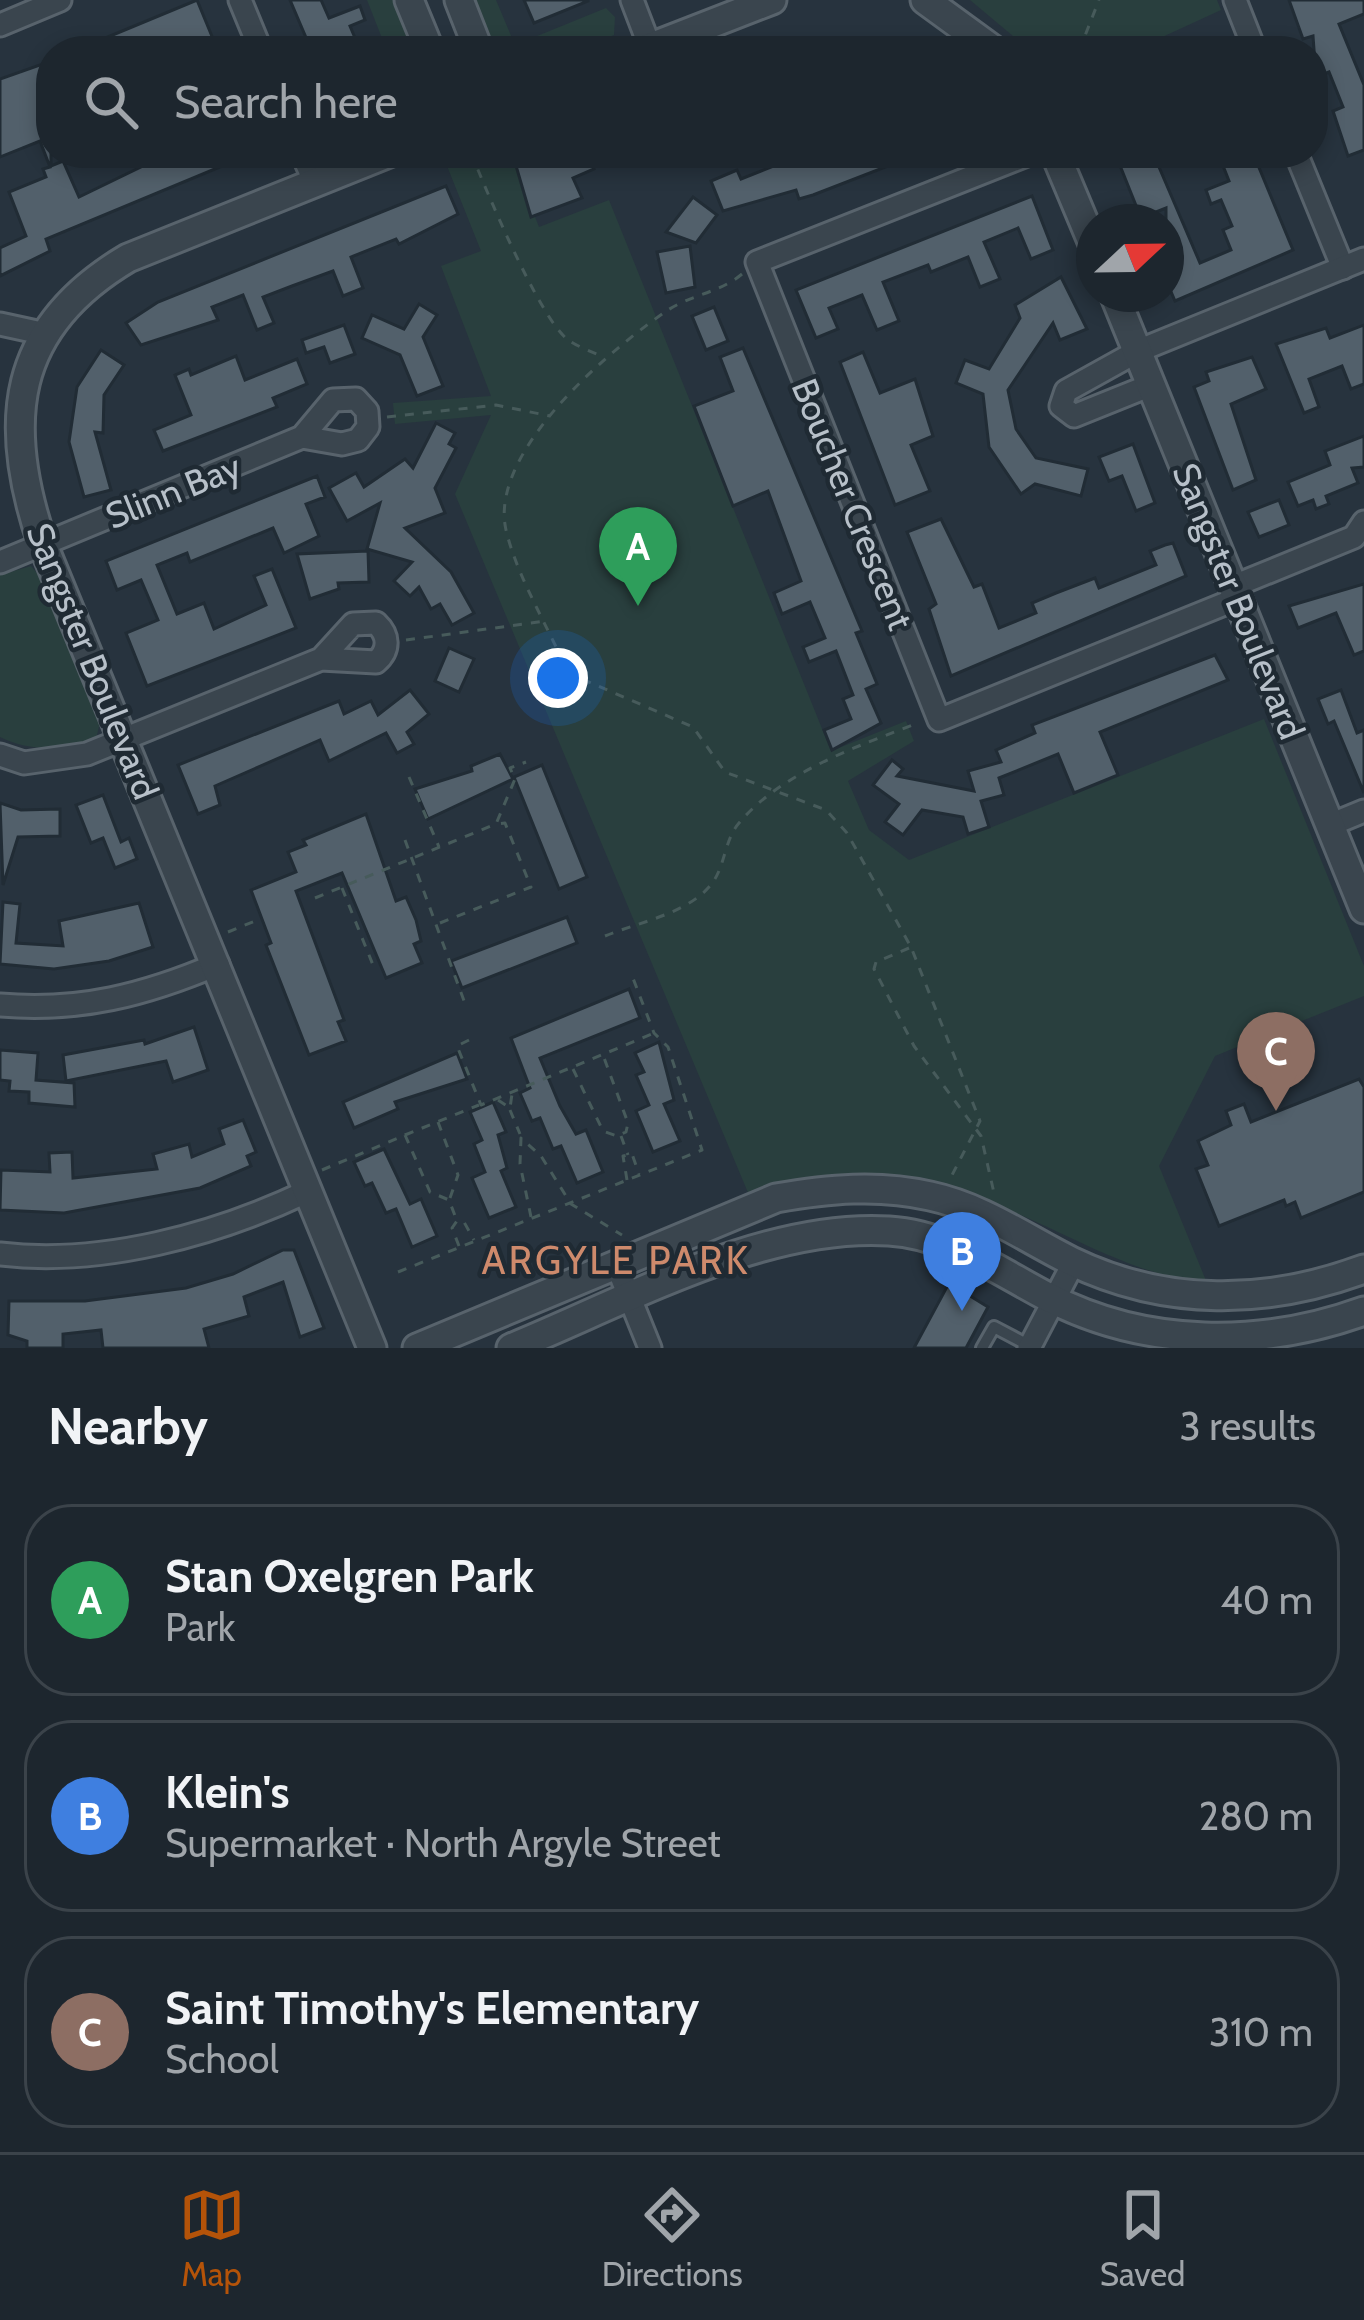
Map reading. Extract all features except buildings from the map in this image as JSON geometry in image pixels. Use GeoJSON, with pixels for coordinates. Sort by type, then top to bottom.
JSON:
{"type":"FeatureCollection","features":[{"type":"Feature","properties":{"kind":"street"},"geometry":{"type":"LineString","coordinates":[[0,25],[60,0]]}},
{"type":"Feature","properties":{"kind":"street"},"geometry":{"type":"LineString","coordinates":[[240,0],[255,36]]}},
{"type":"Feature","properties":{"kind":"street"},"geometry":{"type":"LineString","coordinates":[[409,0],[424,36]]}},
{"type":"Feature","properties":{"kind":"street"},"geometry":{"type":"LineString","coordinates":[[459,0],[472,36]]}},
{"type":"Feature","properties":{"kind":"street"},"geometry":{"type":"LineString","coordinates":[[632,0],[642,36]]}},
{"type":"Feature","properties":{"kind":"street"},"geometry":{"type":"LineString","coordinates":[[679,36],[772,0]]}},
{"type":"Feature","properties":{"kind":"street"},"geometry":{"type":"LineString","coordinates":[[925,0],[974,36]]}},
{"type":"Feature","properties":{"kind":"street"},"geometry":{"type":"LineString","coordinates":[[1234,0],[1249,36]]}},
{"type":"Feature","properties":{"kind":"street"},"geometry":{"type":"LineString","coordinates":[[308,168],[315,183]]}},
{"type":"Feature","properties":{"kind":"street","name":"Sangster Boulevard"},"geometry":{"type":"LineString","coordinates":[[352,168],[128,258],[91,280],[66,303],[46,334],[26,382],[16,434],[23,488],[43,545],[372,1348]]}},
{"type":"Feature","properties":{"kind":"street"},"geometry":{"type":"LineString","coordinates":[[757,262],[994,168]]}},
{"type":"Feature","properties":{"kind":"street"},"geometry":{"type":"LineString","coordinates":[[1061,168],[1077,204]]}},
{"type":"Feature","properties":{"kind":"street"},"geometry":{"type":"LineString","coordinates":[[1151,385],[1074,416],[1061,406],[1066,391],[1138,351],[1354,263],[1304,168]]}},
{"type":"Feature","properties":{"kind":"street","name":"Boucher Crescent"},"geometry":{"type":"LineString","coordinates":[[757,262],[939,720]]}},
{"type":"Feature","properties":{"kind":"street","name":"Sangster Boulevard"},"geometry":{"type":"LineString","coordinates":[[1122,312],[1364,909]]}},
{"type":"Feature","properties":{"kind":"street"},"geometry":{"type":"LineString","coordinates":[[0,324],[46,334]]}},
{"type":"Feature","properties":{"kind":"street","name":"Slinn Bay"},"geometry":{"type":"LineString","coordinates":[[0,562],[302,437],[340,397],[363,404],[369,419],[364,435],[350,443],[302,437]]}},
{"type":"Feature","properties":{"kind":"street"},"geometry":{"type":"LineString","coordinates":[[939,720],[1361,533]]}},
{"type":"Feature","properties":{"kind":"street"},"geometry":{"type":"LineString","coordinates":[[0,755],[24,763],[70,756],[321,659],[360,621],[376,623],[387,643],[382,657],[369,665],[321,659]]}},
{"type":"Feature","properties":{"kind":"street"},"geometry":{"type":"LineString","coordinates":[[1330,825],[1364,811]]}},
{"type":"Feature","properties":{"kind":"street"},"geometry":{"type":"LineString","coordinates":[[0,1006],[102,1004],[158,990],[213,952]]}},
{"type":"Feature","properties":{"kind":"street"},"geometry":{"type":"LineString","coordinates":[[0,1254],[33,1258],[154,1243],[252,1217],[303,1185]]}},
{"type":"Feature","properties":{"kind":"street"},"geometry":{"type":"LineString","coordinates":[[417,1348],[776,1198],[860,1187],[932,1196],[996,1220],[1074,1262],[1165,1292],[1212,1298],[1308,1288],[1364,1268]]}},
{"type":"Feature","properties":{"kind":"street"},"geometry":{"type":"LineString","coordinates":[[511,1348],[808,1232],[851,1230],[930,1238],[1054,1300],[1127,1328],[1211,1342],[1296,1334],[1364,1311]]}},
{"type":"Feature","properties":{"kind":"street"},"geometry":{"type":"LineString","coordinates":[[1029,1347],[1074,1262]]}},
{"type":"Feature","properties":{"kind":"street"},"geometry":{"type":"LineString","coordinates":[[624,1263],[631,1299],[650,1348]]}},
{"type":"Feature","properties":{"kind":"lane"},"geometry":{"type":"LineString","coordinates":[[982,1348],[994,1327],[1029,1347]]}},
{"type":"Feature","properties":{"kind":"path"},"geometry":{"type":"LineString","coordinates":[[1085,36],[1099,0]]}},
{"type":"Feature","properties":{"kind":"path"},"geometry":{"type":"LineString","coordinates":[[477,168],[500,223],[565,338],[602,357]]}},
{"type":"Feature","properties":{"kind":"path"},"geometry":{"type":"LineString","coordinates":[[757,262],[733,282],[674,306],[602,357],[522,460],[505,527],[568,673],[693,728],[725,772],[826,810],[847,833],[911,947],[980,1121],[996,1220]]}},
{"type":"Feature","properties":{"kind":"path"},"geometry":{"type":"LineString","coordinates":[[369,419],[496,405],[552,417]]}},
{"type":"Feature","properties":{"kind":"path"},"geometry":{"type":"LineString","coordinates":[[387,643],[546,621]]}},
{"type":"Feature","properties":{"kind":"path"},"geometry":{"type":"LineString","coordinates":[[605,936],[695,901],[714,881],[736,825],[776,791],[847,750],[939,720]]}},
{"type":"Feature","properties":{"kind":"path"},"geometry":{"type":"LineString","coordinates":[[496,824],[515,779],[510,768],[526,762]]}},
{"type":"Feature","properties":{"kind":"path"},"geometry":{"type":"LineString","coordinates":[[409,777],[439,847]]}},
{"type":"Feature","properties":{"kind":"path"},"geometry":{"type":"LineString","coordinates":[[315,898],[505,823],[531,887],[438,923]]}},
{"type":"Feature","properties":{"kind":"path"},"geometry":{"type":"LineString","coordinates":[[406,840],[466,1009]]}},
{"type":"Feature","properties":{"kind":"path"},"geometry":{"type":"LineString","coordinates":[[341,887],[375,970]]}},
{"type":"Feature","properties":{"kind":"path"},"geometry":{"type":"LineString","coordinates":[[213,952],[260,920]]}},
{"type":"Feature","properties":{"kind":"path"},"geometry":{"type":"LineString","coordinates":[[911,947],[876,962],[874,969],[914,1046],[979,1133]]}},
{"type":"Feature","properties":{"kind":"path"},"geometry":{"type":"LineString","coordinates":[[398,1272],[702,1150],[668,1047],[654,1033],[631,973]]}},
{"type":"Feature","properties":{"kind":"path"},"geometry":{"type":"LineString","coordinates":[[303,1185],[405,1135],[654,1033]]}},
{"type":"Feature","properties":{"kind":"path"},"geometry":{"type":"LineString","coordinates":[[469,1040],[457,1046],[481,1105]]}},
{"type":"Feature","properties":{"kind":"path"},"geometry":{"type":"LineString","coordinates":[[603,1055],[628,1123],[620,1135]]}},
{"type":"Feature","properties":{"kind":"path"},"geometry":{"type":"LineString","coordinates":[[572,1068],[595,1120],[603,1131],[620,1135]]}},
{"type":"Feature","properties":{"kind":"path"},"geometry":{"type":"LineString","coordinates":[[511,1093],[531,1219]]}},
{"type":"Feature","properties":{"kind":"path"},"geometry":{"type":"LineString","coordinates":[[497,1098],[510,1108]]}},
{"type":"Feature","properties":{"kind":"path"},"geometry":{"type":"LineString","coordinates":[[438,1122],[458,1175],[448,1200]]}},
{"type":"Feature","properties":{"kind":"path"},"geometry":{"type":"LineString","coordinates":[[932,1196],[946,1184],[979,1133]]}},
{"type":"Feature","properties":{"kind":"path"},"geometry":{"type":"LineString","coordinates":[[405,1135],[430,1192],[448,1200],[457,1221]]}},
{"type":"Feature","properties":{"kind":"path"},"geometry":{"type":"LineString","coordinates":[[620,1135],[640,1175]]}},
{"type":"Feature","properties":{"kind":"path"},"geometry":{"type":"LineString","coordinates":[[521,1138],[541,1156],[571,1204],[622,1235],[624,1263]]}},
{"type":"Feature","properties":{"kind":"path"},"geometry":{"type":"LineString","coordinates":[[627,1181],[620,1161],[628,1155]]}},
{"type":"Feature","properties":{"kind":"path"},"geometry":{"type":"LineString","coordinates":[[457,1221],[464,1222],[474,1242]]}},
{"type":"Feature","properties":{"kind":"path"},"geometry":{"type":"LineString","coordinates":[[457,1221],[452,1228],[460,1248]]}},
{"type":"Feature","properties":{"kind":"green space"},"geometry":{"type":"Polygon","coordinates":[[[367,0],[398,0],[412,36],[381,36],[367,0]]]}},
{"type":"Feature","properties":{"kind":"green space"},"geometry":{"type":"Polygon","coordinates":[[[475,0],[496,0],[511,36],[490,36],[475,0]]]}},
{"type":"Feature","properties":{"kind":"green space"},"geometry":{"type":"Polygon","coordinates":[[[970,0],[1217,0],[1221,10],[1165,36],[1013,36],[970,0]]]}},
{"type":"Feature","properties":{"kind":"green space"},"geometry":{"type":"Polygon","coordinates":[[[606,8],[615,17],[614,35],[537,36],[606,8]]]}},
{"type":"Feature","properties":{"kind":"green space"},"geometry":{"type":"Polygon","coordinates":[[[448,168],[516,168],[539,227],[609,200],[831,751],[906,721],[914,741],[848,781],[869,830],[909,860],[1264,719],[1364,966],[1364,996],[1215,1056],[1159,1166],[1207,1283],[1150,1271],[979,1199],[908,1180],[835,1178],[749,1195],[455,494],[491,415],[395,424],[393,403],[491,396],[441,266],[481,251],[448,168]]]}},
{"type":"Feature","properties":{"kind":"green space"},"geometry":{"type":"Polygon","coordinates":[[[31,566],[43,580],[101,718],[96,739],[48,748],[0,737],[0,575],[31,566]]]}},
{"type":"Feature","properties":{"kind":"place","name":"Stan Oxelgren Park"},"geometry":{"type":"Point","coordinates":[638,606]}},
{"type":"Feature","properties":{"kind":"place","name":"Saint Timothy's Elementary"},"geometry":{"type":"Point","coordinates":[1276,1111]}},
{"type":"Feature","properties":{"kind":"place","name":"Klein's"},"geometry":{"type":"Point","coordinates":[962,1311]}},
{"type":"Feature","properties":{"kind":"district","name":"ARGYLE PARK"},"geometry":{"type":"Point","coordinates":[616,1260]}}]}
